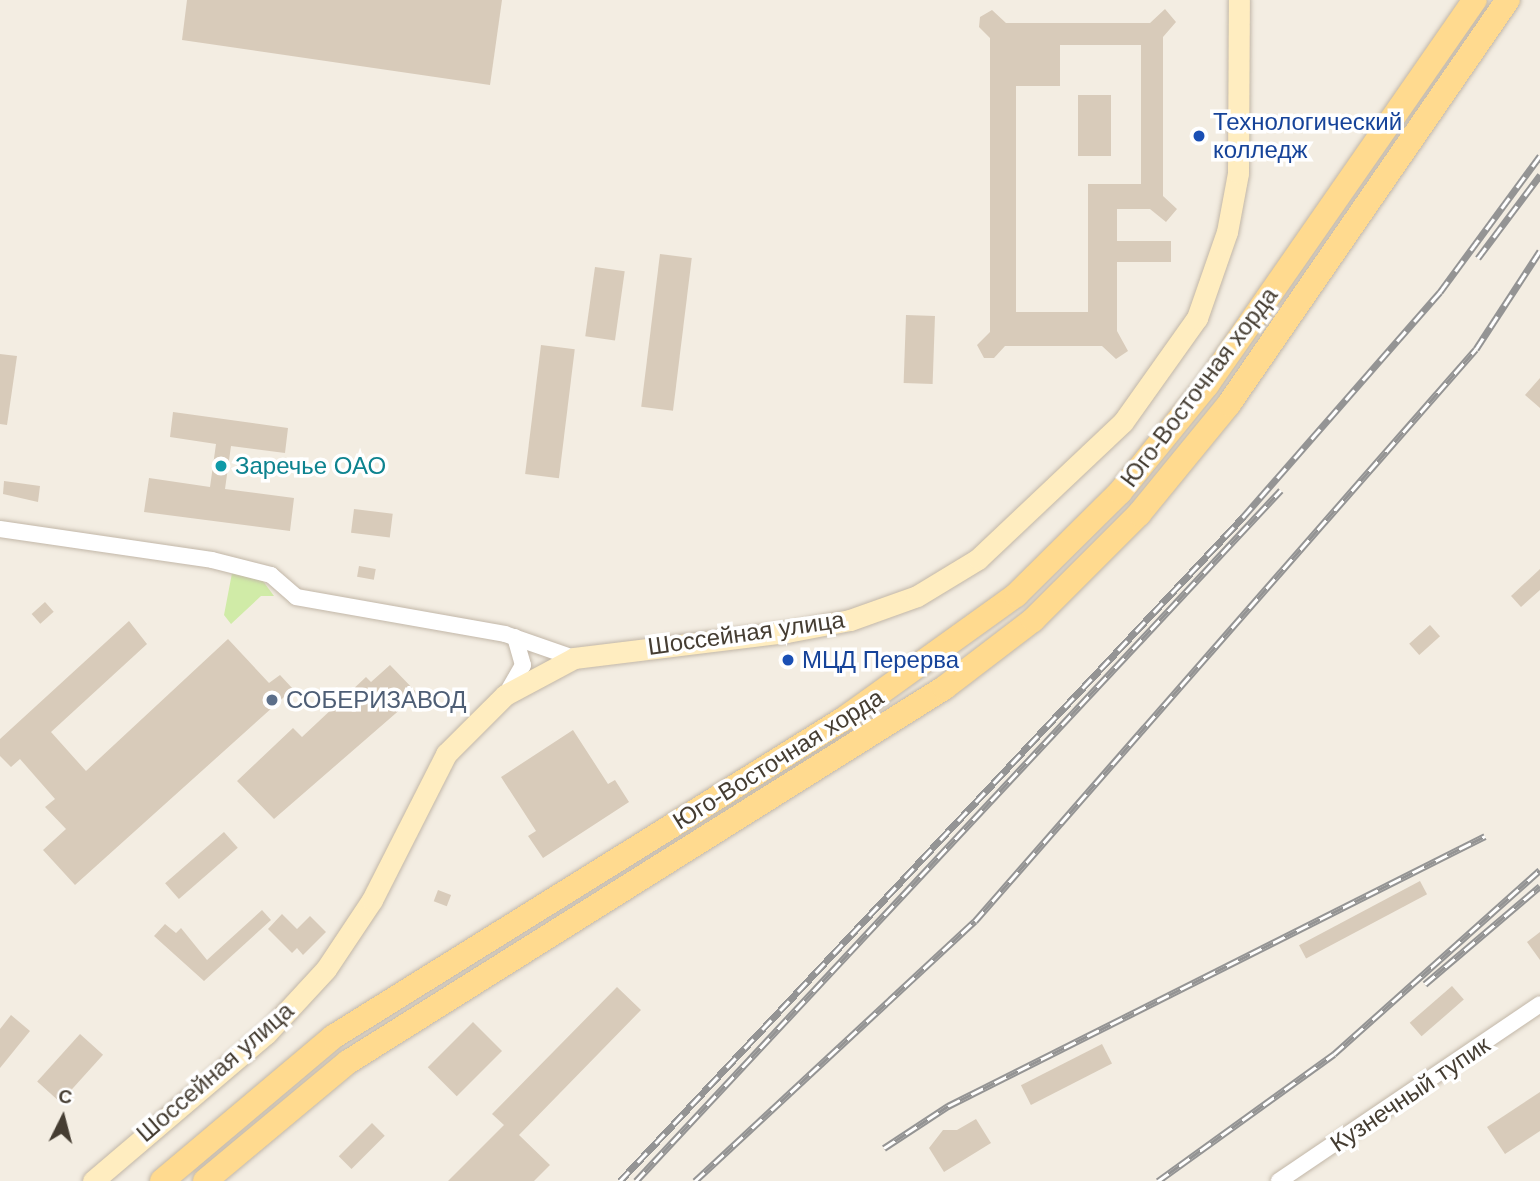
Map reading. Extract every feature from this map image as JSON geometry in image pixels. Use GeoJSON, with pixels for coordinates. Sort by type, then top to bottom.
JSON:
{"type":"FeatureCollection","features":[{"type":"Feature","properties":{"kind":"main road","name":"Шоссейная улица"},"geometry":{"type":"LineString","coordinates":[[93,1181],[266,1034],[326,969],[372,900],[446,754],[505,695],[573,658],[850,620],[917,596],[978,559],[1047,498],[1123,422],[1174,356],[1210,286],[1238,173],[1238,0]]}},
{"type":"Feature","properties":{"kind":"main road","name":"Юго-Восточная хорда"},"geometry":{"type":"LineString","coordinates":[[162,1181],[333,1037],[845,718],[1016,595],[1120,492],[1207,384],[1475,0]]}},
{"type":"Feature","properties":{"kind":"main road","name":"Юго-Восточная хорда"},"geometry":{"type":"LineString","coordinates":[[205,1181],[348,1062],[944,688],[1032,620],[1139,514],[1229,404],[1508,0]]}},
{"type":"Feature","properties":{"kind":"street"},"geometry":{"type":"LineString","coordinates":[[0,529],[212,560],[271,575],[296,597],[515,637],[573,658]]}},
{"type":"Feature","properties":{"kind":"street"},"geometry":{"type":"LineString","coordinates":[[505,695],[523,665],[515,637]]}},
{"type":"Feature","properties":{"kind":"street","name":"Кузнечный тупик"},"geometry":{"type":"LineString","coordinates":[[1279,1181],[1540,1004]]}},
{"type":"Feature","properties":{"kind":"green space"},"geometry":{"type":"Polygon","coordinates":[[[232,573],[263,581],[274,596],[261,596],[231,624],[224,615],[232,573]]]}},
{"type":"Feature","properties":{"kind":"building"},"geometry":{"type":"Polygon","coordinates":[[[187,0],[502,0],[490,85],[182,40],[187,0]]]}},
{"type":"Feature","properties":{"kind":"building"},"geometry":{"type":"Polygon","coordinates":[[[1165,9],[1176,22],[1163,37],[1163,196],[1177,209],[1166,222],[1150,209],[1117,209],[1117,241],[1171,241],[1171,262],[1117,262],[1117,331],[1128,351],[1116,359],[1102,346],[1005,346],[994,358],[984,358],[977,345],[990,332],[990,38],[979,27],[980,17],[992,10],[1006,23],[1150,23],[1165,9]],[[1060,45],[1060,86],[1016,86],[1016,312],[1088,312],[1088,184],[1141,184],[1141,45],[1060,45]]]}},
{"type":"Feature","properties":{"kind":"building"},"geometry":{"type":"Polygon","coordinates":[[[1078,95],[1111,95],[1111,156],[1078,156],[1078,95]]]}},
{"type":"Feature","properties":{"kind":"building"},"geometry":{"type":"Polygon","coordinates":[[[660,254],[692,258],[673,411],[641,407],[660,254]]]}},
{"type":"Feature","properties":{"kind":"building"},"geometry":{"type":"Polygon","coordinates":[[[595,267],[625,271],[615,340],[585,336],[595,267]]]}},
{"type":"Feature","properties":{"kind":"building"},"geometry":{"type":"Polygon","coordinates":[[[906,315],[935,316],[933,384],[904,383],[906,315]]]}},
{"type":"Feature","properties":{"kind":"building"},"geometry":{"type":"Polygon","coordinates":[[[541,345],[575,349],[559,478],[525,474],[541,345]]]}},
{"type":"Feature","properties":{"kind":"building"},"geometry":{"type":"Polygon","coordinates":[[[0,354],[17,356],[7,425],[0,424],[0,354]]]}},
{"type":"Feature","properties":{"kind":"building"},"geometry":{"type":"Polygon","coordinates":[[[1540,378],[1540,408],[1525,395],[1540,378]]]}},
{"type":"Feature","properties":{"kind":"building","name":"Заречье ОАО"},"geometry":{"type":"Polygon","coordinates":[[[173,412],[288,428],[285,453],[231,446],[225,489],[294,498],[290,531],[144,512],[149,478],[210,487],[216,444],[170,437],[173,412]]]}},
{"type":"Feature","properties":{"kind":"building"},"geometry":{"type":"Polygon","coordinates":[[[4,481],[40,486],[38,502],[3,494],[4,481]]]}},
{"type":"Feature","properties":{"kind":"building"},"geometry":{"type":"Polygon","coordinates":[[[354,509],[393,514],[390,538],[351,533],[354,509]]]}},
{"type":"Feature","properties":{"kind":"building"},"geometry":{"type":"Polygon","coordinates":[[[359,566],[376,569],[374,580],[357,577],[359,566]]]}},
{"type":"Feature","properties":{"kind":"building"},"geometry":{"type":"Polygon","coordinates":[[[1540,569],[1540,590],[1521,607],[1511,596],[1540,569]]]}},
{"type":"Feature","properties":{"kind":"building"},"geometry":{"type":"Polygon","coordinates":[[[45,602],[54,612],[40,624],[32,614],[45,602]]]}},
{"type":"Feature","properties":{"kind":"building"},"geometry":{"type":"Polygon","coordinates":[[[129,621],[147,644],[51,732],[86,771],[228,639],[269,683],[280,675],[293,689],[75,885],[43,850],[66,829],[45,807],[55,799],[20,759],[11,767],[0,756],[0,739],[129,621]]]}},
{"type":"Feature","properties":{"kind":"building"},"geometry":{"type":"Polygon","coordinates":[[[1430,625],[1440,636],[1419,655],[1409,644],[1430,625]]]}},
{"type":"Feature","properties":{"kind":"building"},"geometry":{"type":"Polygon","coordinates":[[[390,665],[418,694],[274,819],[237,781],[293,728],[302,737],[366,677],[371,682],[390,665]]]}},
{"type":"Feature","properties":{"kind":"building"},"geometry":{"type":"Polygon","coordinates":[[[573,730],[608,784],[615,780],[629,802],[543,858],[528,836],[536,831],[501,777],[573,730]]]}},
{"type":"Feature","properties":{"kind":"building"},"geometry":{"type":"Polygon","coordinates":[[[224,832],[238,848],[179,899],[165,883],[224,832]]]}},
{"type":"Feature","properties":{"kind":"building"},"geometry":{"type":"Polygon","coordinates":[[[1420,881],[1427,894],[1306,959],[1299,945],[1420,881]]]}},
{"type":"Feature","properties":{"kind":"building"},"geometry":{"type":"Polygon","coordinates":[[[438,890],[451,895],[447,906],[434,901],[438,890]]]}},
{"type":"Feature","properties":{"kind":"building"},"geometry":{"type":"Polygon","coordinates":[[[262,910],[271,920],[204,981],[154,936],[165,924],[176,933],[181,928],[207,960],[262,910]]]}},
{"type":"Feature","properties":{"kind":"building"},"geometry":{"type":"Polygon","coordinates":[[[282,914],[297,929],[310,916],[326,932],[303,955],[297,948],[292,953],[268,929],[282,914]]]}},
{"type":"Feature","properties":{"kind":"building"},"geometry":{"type":"Polygon","coordinates":[[[1540,932],[1540,960],[1527,942],[1540,932]]]}},
{"type":"Feature","properties":{"kind":"building"},"geometry":{"type":"Polygon","coordinates":[[[1452,986],[1464,1000],[1422,1036],[1410,1023],[1452,986]]]}},
{"type":"Feature","properties":{"kind":"building"},"geometry":{"type":"Polygon","coordinates":[[[617,987],[641,1010],[519,1135],[550,1165],[534,1181],[448,1181],[504,1125],[492,1114],[617,987]]]}},
{"type":"Feature","properties":{"kind":"building"},"geometry":{"type":"Polygon","coordinates":[[[11,1015],[30,1031],[0,1068],[0,1029],[11,1015]]]}},
{"type":"Feature","properties":{"kind":"building"},"geometry":{"type":"Polygon","coordinates":[[[473,1022],[502,1051],[457,1096],[428,1067],[473,1022]]]}},
{"type":"Feature","properties":{"kind":"building"},"geometry":{"type":"Polygon","coordinates":[[[80,1034],[103,1055],[60,1102],[37,1082],[80,1034]]]}},
{"type":"Feature","properties":{"kind":"building"},"geometry":{"type":"Polygon","coordinates":[[[1102,1044],[1112,1064],[1031,1105],[1021,1085],[1102,1044]]]}},
{"type":"Feature","properties":{"kind":"building"},"geometry":{"type":"Polygon","coordinates":[[[1540,1092],[1540,1131],[1505,1154],[1487,1127],[1540,1092]]]}},
{"type":"Feature","properties":{"kind":"building"},"geometry":{"type":"Polygon","coordinates":[[[976,1119],[991,1143],[944,1172],[929,1148],[943,1130],[957,1130],[976,1119]]]}},
{"type":"Feature","properties":{"kind":"building"},"geometry":{"type":"Polygon","coordinates":[[[372,1123],[385,1136],[351,1169],[339,1156],[372,1123]]]}},
{"type":"Feature","properties":{"kind":"railway"},"geometry":{"type":"LineString","coordinates":[[620,1181],[1243,517],[1440,292],[1540,156]]}},
{"type":"Feature","properties":{"kind":"railway"},"geometry":{"type":"LineString","coordinates":[[1478,258],[1540,175]]}},
{"type":"Feature","properties":{"kind":"railway"},"geometry":{"type":"LineString","coordinates":[[695,1181],[975,921],[1476,349],[1540,251]]}},
{"type":"Feature","properties":{"kind":"railway"},"geometry":{"type":"LineString","coordinates":[[636,1181],[1281,490]]}},
{"type":"Feature","properties":{"kind":"railway"},"geometry":{"type":"LineString","coordinates":[[884,1148],[948,1106],[1485,836]]}},
{"type":"Feature","properties":{"kind":"railway"},"geometry":{"type":"LineString","coordinates":[[1158,1181],[1334,1054],[1540,870]]}},
{"type":"Feature","properties":{"kind":"railway"},"geometry":{"type":"LineString","coordinates":[[1425,984],[1540,886]]}},
{"type":"Feature","properties":{"kind":"place","name":"Технологический колледж"},"geometry":{"type":"Point","coordinates":[1199,136]}},
{"type":"Feature","properties":{"kind":"place","name":"Заречье ОАО"},"geometry":{"type":"Point","coordinates":[221,466]}},
{"type":"Feature","properties":{"kind":"place","name":"МЦД Перерва"},"geometry":{"type":"Point","coordinates":[788,660]}},
{"type":"Feature","properties":{"kind":"place","name":"СОБЕРИЗАВОД"},"geometry":{"type":"Point","coordinates":[272,700]}}]}
